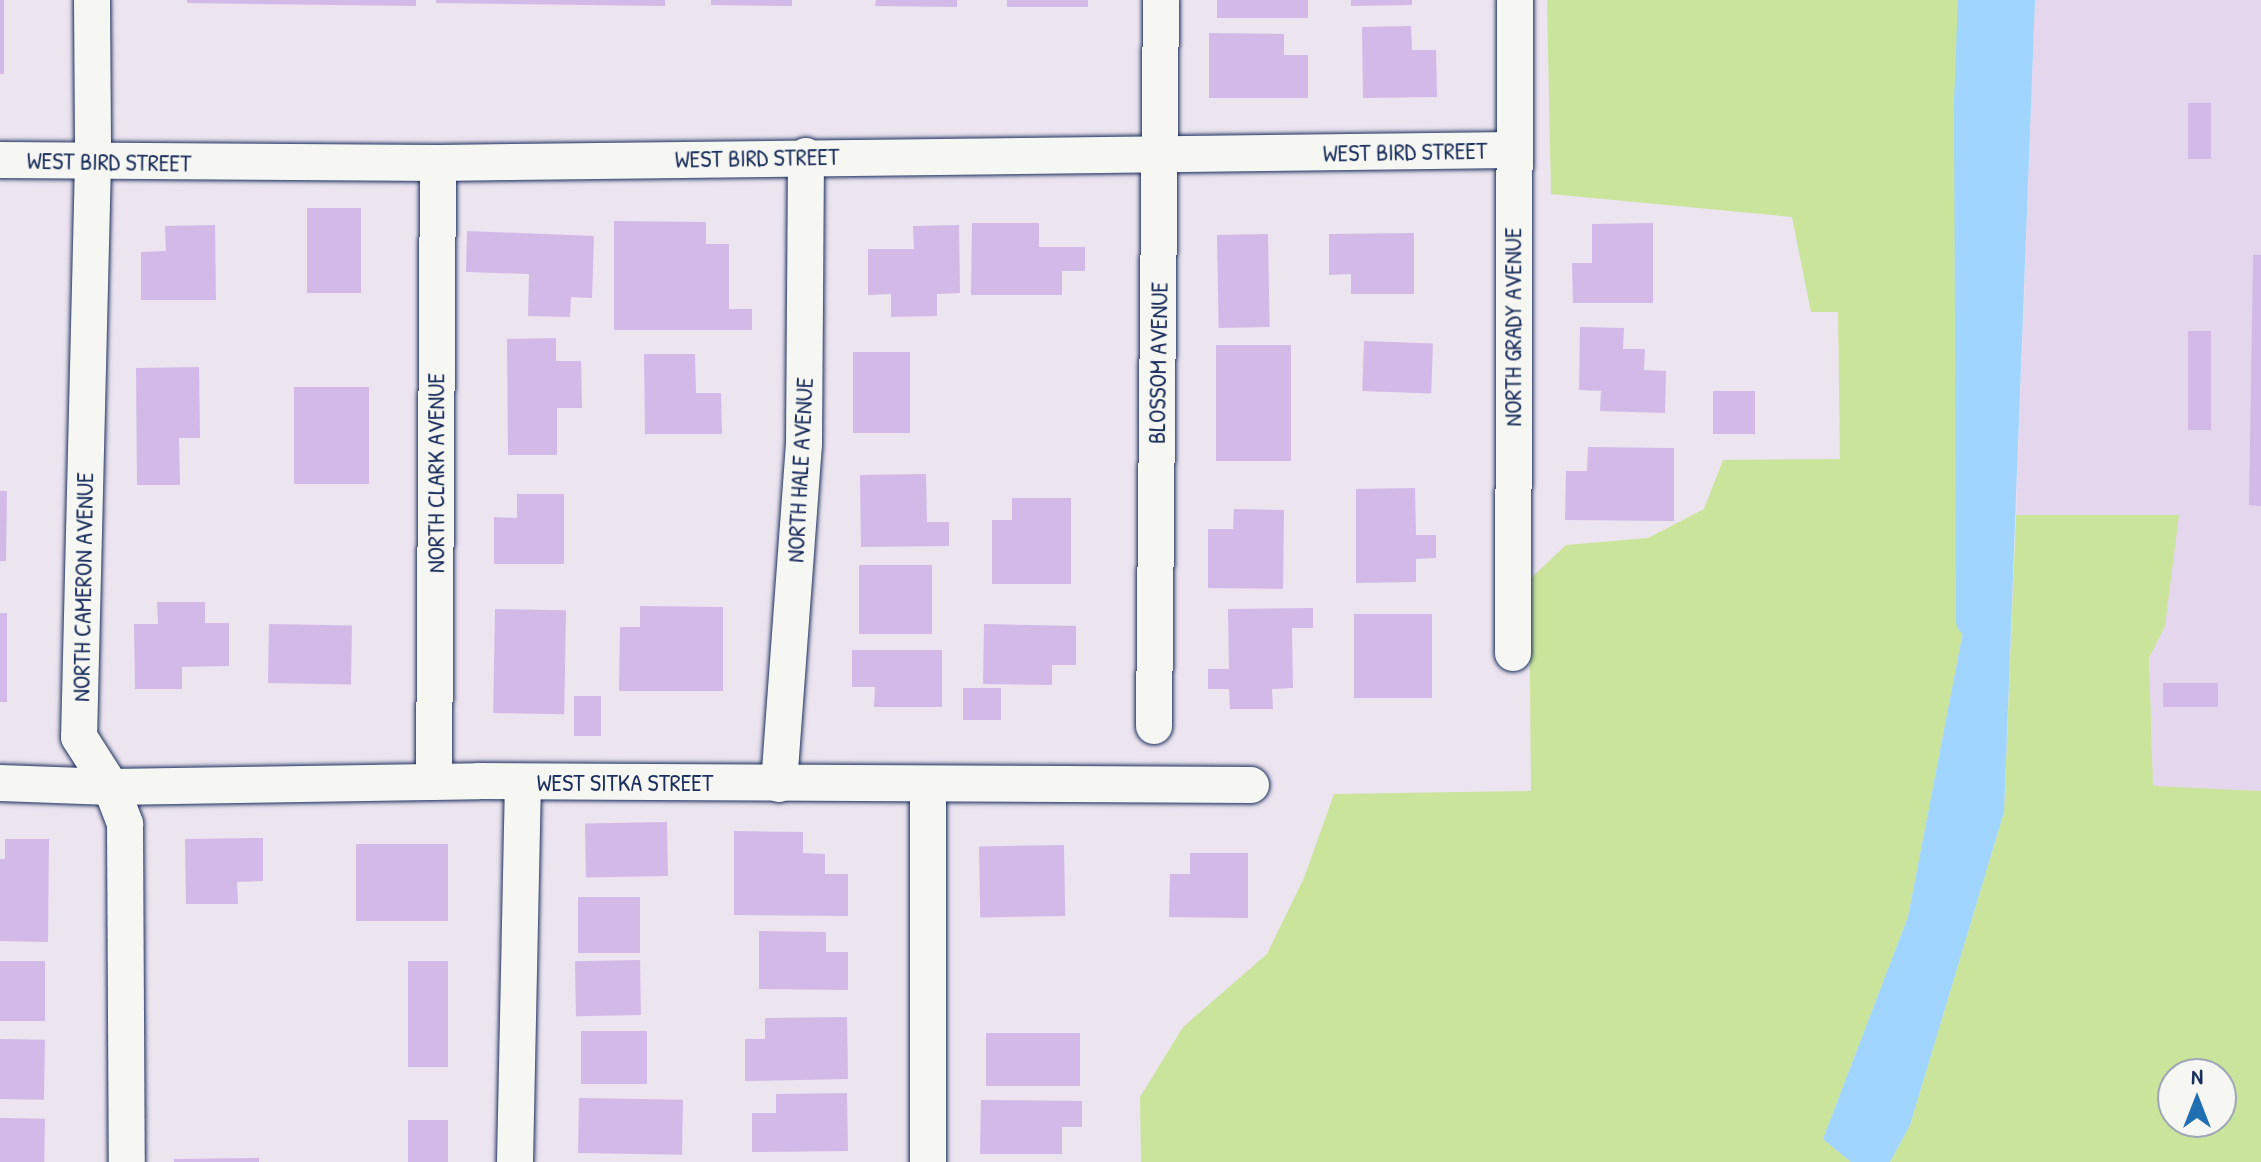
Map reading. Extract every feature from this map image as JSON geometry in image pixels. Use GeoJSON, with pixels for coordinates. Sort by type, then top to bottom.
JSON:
{"type":"FeatureCollection","features":[{"type":"Feature","properties":{"kind":"street","name":"NORTH CAMERON AVENUE"},"geometry":{"type":"LineString","coordinates":[[92,0],[93,162],[79,737],[111,787],[125,824],[127,1162]]}},
{"type":"Feature","properties":{"kind":"street","name":"BLOSSOM AVENUE"},"geometry":{"type":"LineString","coordinates":[[1154,726],[1161,0]]}},
{"type":"Feature","properties":{"kind":"street","name":"NORTH GRADY AVENUE"},"geometry":{"type":"LineString","coordinates":[[1513,653],[1515,0]]}},
{"type":"Feature","properties":{"kind":"street","name":"WEST BIRD STREET"},"geometry":{"type":"LineString","coordinates":[[0,160],[438,163],[806,156],[1161,157],[1514,150]]}},
{"type":"Feature","properties":{"kind":"street","name":"NORTH HALE AVENUE"},"geometry":{"type":"LineString","coordinates":[[779,784],[804,444],[806,156]]}},
{"type":"Feature","properties":{"kind":"street","name":"NORTH CLARK AVENUE"},"geometry":{"type":"LineString","coordinates":[[434,782],[438,163]]}},
{"type":"Feature","properties":{"kind":"street","name":"WEST SITKA STREET"},"geometry":{"type":"LineString","coordinates":[[0,783],[111,787],[434,782],[1251,785]]}},
{"type":"Feature","properties":{"kind":"street"},"geometry":{"type":"LineString","coordinates":[[515,1162],[523,782]]}},
{"type":"Feature","properties":{"kind":"street"},"geometry":{"type":"LineString","coordinates":[[928,785],[928,1162]]}},
{"type":"Feature","properties":{"kind":"shaded area"},"geometry":{"type":"Polygon","coordinates":[[[2035,0],[2261,0],[2261,791],[2153,787],[2149,658],[2165,626],[2090,516],[2016,515],[2035,0]]]}},
{"type":"Feature","properties":{"kind":"green space"},"geometry":{"type":"Polygon","coordinates":[[[1547,0],[1976,0],[1975,570],[1908,917],[1823,1139],[1851,1162],[1141,1162],[1140,1097],[1183,1027],[1267,954],[1304,878],[1334,794],[1531,791],[1529,580],[1566,545],[1648,538],[1704,509],[1723,460],[1840,459],[1838,312],[1811,312],[1792,217],[1551,194],[1547,0]]]}},
{"type":"Feature","properties":{"kind":"green space"},"geometry":{"type":"Polygon","coordinates":[[[2016,515],[2179,515],[2165,626],[2149,658],[2153,786],[2261,791],[2261,1162],[1890,1162],[1910,1125],[2004,812],[2016,515]]]}},
{"type":"Feature","properties":{"kind":"water"},"geometry":{"type":"Polygon","coordinates":[[[1976,0],[2035,0],[2004,812],[1910,1125],[1890,1162],[1851,1162],[1823,1139],[1908,917],[1975,570],[1976,0]]]}},
{"type":"Feature","properties":{"kind":"building"},"geometry":{"type":"Polygon","coordinates":[[[0,0],[4,0],[4,74],[0,74],[0,0]]]}},
{"type":"Feature","properties":{"kind":"building"},"geometry":{"type":"Polygon","coordinates":[[[187,0],[416,0],[416,6],[187,3],[187,0]]]}},
{"type":"Feature","properties":{"kind":"building"},"geometry":{"type":"Polygon","coordinates":[[[436,0],[665,0],[665,6],[436,3],[436,0]]]}},
{"type":"Feature","properties":{"kind":"building"},"geometry":{"type":"Polygon","coordinates":[[[711,0],[792,0],[792,6],[711,5],[711,0]]]}},
{"type":"Feature","properties":{"kind":"building"},"geometry":{"type":"Polygon","coordinates":[[[876,0],[957,0],[957,7],[875,6],[876,0]]]}},
{"type":"Feature","properties":{"kind":"building"},"geometry":{"type":"Polygon","coordinates":[[[1007,0],[1088,0],[1088,7],[1007,7],[1007,0]]]}},
{"type":"Feature","properties":{"kind":"building"},"geometry":{"type":"Polygon","coordinates":[[[1217,0],[1308,0],[1308,18],[1217,18],[1217,0]]]}},
{"type":"Feature","properties":{"kind":"building"},"geometry":{"type":"Polygon","coordinates":[[[1351,0],[1412,0],[1412,5],[1351,6],[1351,0]]]}},
{"type":"Feature","properties":{"kind":"building"},"geometry":{"type":"Polygon","coordinates":[[[1411,26],[1412,50],[1436,50],[1437,97],[1363,98],[1362,27],[1411,26]]]}},
{"type":"Feature","properties":{"kind":"building"},"geometry":{"type":"Polygon","coordinates":[[[1209,33],[1284,34],[1284,55],[1308,55],[1308,98],[1209,98],[1209,33]]]}},
{"type":"Feature","properties":{"kind":"building"},"geometry":{"type":"Polygon","coordinates":[[[2188,103],[2211,103],[2211,159],[2188,159],[2188,103]]]}},
{"type":"Feature","properties":{"kind":"building"},"geometry":{"type":"Polygon","coordinates":[[[307,208],[361,208],[361,293],[307,293],[307,208]]]}},
{"type":"Feature","properties":{"kind":"building"},"geometry":{"type":"Polygon","coordinates":[[[614,221],[706,222],[706,244],[729,244],[729,309],[752,309],[752,330],[614,330],[614,221]]]}},
{"type":"Feature","properties":{"kind":"building"},"geometry":{"type":"Polygon","coordinates":[[[972,223],[1039,223],[1039,247],[1085,247],[1085,271],[1062,271],[1062,295],[971,295],[972,223]]]}},
{"type":"Feature","properties":{"kind":"building"},"geometry":{"type":"Polygon","coordinates":[[[1653,223],[1653,303],[1573,303],[1572,263],[1592,263],[1592,224],[1653,223]]]}},
{"type":"Feature","properties":{"kind":"building"},"geometry":{"type":"Polygon","coordinates":[[[215,225],[216,300],[141,300],[141,252],[166,251],[165,226],[215,225]]]}},
{"type":"Feature","properties":{"kind":"building"},"geometry":{"type":"Polygon","coordinates":[[[959,225],[960,293],[937,294],[937,316],[891,317],[891,294],[868,295],[868,249],[914,249],[913,226],[959,225]]]}},
{"type":"Feature","properties":{"kind":"building"},"geometry":{"type":"Polygon","coordinates":[[[467,231],[594,236],[592,298],[571,297],[570,317],[528,316],[529,274],[466,272],[467,231]]]}},
{"type":"Feature","properties":{"kind":"building"},"geometry":{"type":"Polygon","coordinates":[[[1414,233],[1414,294],[1351,294],[1351,274],[1329,275],[1329,234],[1414,233]]]}},
{"type":"Feature","properties":{"kind":"building"},"geometry":{"type":"Polygon","coordinates":[[[1268,234],[1270,327],[1219,328],[1217,235],[1268,234]]]}},
{"type":"Feature","properties":{"kind":"building"},"geometry":{"type":"Polygon","coordinates":[[[2253,255],[2261,255],[2261,506],[2249,505],[2253,255]]]}},
{"type":"Feature","properties":{"kind":"building"},"geometry":{"type":"Polygon","coordinates":[[[1580,327],[1624,328],[1623,349],[1645,349],[1644,370],[1666,371],[1665,413],[1600,411],[1601,391],[1579,390],[1580,327]]]}},
{"type":"Feature","properties":{"kind":"building"},"geometry":{"type":"Polygon","coordinates":[[[2188,331],[2211,331],[2211,430],[2188,430],[2188,331]]]}},
{"type":"Feature","properties":{"kind":"building"},"geometry":{"type":"Polygon","coordinates":[[[556,338],[556,361],[581,361],[582,408],[557,408],[557,455],[508,455],[507,339],[556,338]]]}},
{"type":"Feature","properties":{"kind":"building"},"geometry":{"type":"Polygon","coordinates":[[[1364,341],[1433,343],[1431,393],[1362,391],[1364,341]]]}},
{"type":"Feature","properties":{"kind":"building"},"geometry":{"type":"Polygon","coordinates":[[[1216,345],[1291,345],[1291,461],[1216,461],[1216,345]]]}},
{"type":"Feature","properties":{"kind":"building"},"geometry":{"type":"Polygon","coordinates":[[[853,352],[910,352],[910,433],[853,433],[853,352]]]}},
{"type":"Feature","properties":{"kind":"building"},"geometry":{"type":"Polygon","coordinates":[[[644,354],[695,354],[696,393],[721,393],[722,434],[645,434],[644,354]]]}},
{"type":"Feature","properties":{"kind":"building"},"geometry":{"type":"Polygon","coordinates":[[[199,367],[200,438],[179,438],[180,485],[137,485],[136,368],[199,367]]]}},
{"type":"Feature","properties":{"kind":"building"},"geometry":{"type":"Polygon","coordinates":[[[294,387],[369,387],[369,484],[294,484],[294,387]]]}},
{"type":"Feature","properties":{"kind":"building"},"geometry":{"type":"Polygon","coordinates":[[[1713,391],[1755,391],[1755,434],[1713,434],[1713,391]]]}},
{"type":"Feature","properties":{"kind":"building"},"geometry":{"type":"Polygon","coordinates":[[[1588,447],[1674,448],[1674,521],[1565,520],[1566,471],[1587,471],[1588,447]]]}},
{"type":"Feature","properties":{"kind":"building"},"geometry":{"type":"Polygon","coordinates":[[[926,474],[927,522],[949,522],[949,546],[861,547],[860,475],[926,474]]]}},
{"type":"Feature","properties":{"kind":"building"},"geometry":{"type":"Polygon","coordinates":[[[1415,488],[1416,535],[1436,535],[1436,558],[1416,559],[1416,582],[1356,583],[1356,489],[1415,488]]]}},
{"type":"Feature","properties":{"kind":"building"},"geometry":{"type":"Polygon","coordinates":[[[0,491],[7,491],[6,561],[0,561],[0,491]]]}},
{"type":"Feature","properties":{"kind":"building"},"geometry":{"type":"Polygon","coordinates":[[[517,494],[564,494],[564,564],[494,564],[494,517],[517,518],[517,494]]]}},
{"type":"Feature","properties":{"kind":"building"},"geometry":{"type":"Polygon","coordinates":[[[1012,498],[1071,498],[1071,584],[992,584],[992,520],[1012,520],[1012,498]]]}},
{"type":"Feature","properties":{"kind":"building"},"geometry":{"type":"Polygon","coordinates":[[[1234,509],[1284,510],[1283,589],[1208,588],[1208,529],[1233,529],[1234,509]]]}},
{"type":"Feature","properties":{"kind":"building"},"geometry":{"type":"Polygon","coordinates":[[[859,565],[932,565],[932,634],[859,634],[859,565]]]}},
{"type":"Feature","properties":{"kind":"building"},"geometry":{"type":"Polygon","coordinates":[[[157,602],[205,602],[205,623],[229,623],[229,666],[182,667],[182,689],[135,689],[134,624],[158,624],[157,602]]]}},
{"type":"Feature","properties":{"kind":"building"},"geometry":{"type":"Polygon","coordinates":[[[640,606],[723,607],[723,691],[619,691],[620,627],[640,627],[640,606]]]}},
{"type":"Feature","properties":{"kind":"building"},"geometry":{"type":"Polygon","coordinates":[[[1313,608],[1313,628],[1292,628],[1293,688],[1272,689],[1273,709],[1230,709],[1229,689],[1208,689],[1208,669],[1229,669],[1228,609],[1313,608]]]}},
{"type":"Feature","properties":{"kind":"building"},"geometry":{"type":"Polygon","coordinates":[[[495,609],[566,610],[564,714],[493,713],[495,609]]]}},
{"type":"Feature","properties":{"kind":"building"},"geometry":{"type":"Polygon","coordinates":[[[0,613],[7,613],[7,702],[0,702],[0,613]]]}},
{"type":"Feature","properties":{"kind":"building"},"geometry":{"type":"Polygon","coordinates":[[[1354,614],[1432,614],[1432,698],[1354,698],[1354,614]]]}},
{"type":"Feature","properties":{"kind":"building"},"geometry":{"type":"Polygon","coordinates":[[[269,624],[352,625],[351,684],[268,683],[269,624]]]}},
{"type":"Feature","properties":{"kind":"building"},"geometry":{"type":"Polygon","coordinates":[[[984,624],[1076,626],[1076,665],[1052,665],[1052,685],[983,684],[984,624]]]}},
{"type":"Feature","properties":{"kind":"building"},"geometry":{"type":"Polygon","coordinates":[[[852,650],[942,650],[942,707],[874,707],[875,687],[852,687],[852,650]]]}},
{"type":"Feature","properties":{"kind":"building"},"geometry":{"type":"Polygon","coordinates":[[[2163,683],[2218,683],[2218,707],[2163,707],[2163,683]]]}},
{"type":"Feature","properties":{"kind":"building"},"geometry":{"type":"Polygon","coordinates":[[[963,688],[1001,688],[1001,720],[963,720],[963,688]]]}},
{"type":"Feature","properties":{"kind":"building"},"geometry":{"type":"Polygon","coordinates":[[[574,696],[601,696],[601,736],[574,736],[574,696]]]}},
{"type":"Feature","properties":{"kind":"building"},"geometry":{"type":"Polygon","coordinates":[[[667,822],[668,876],[586,877],[585,823],[667,822]]]}},
{"type":"Feature","properties":{"kind":"building"},"geometry":{"type":"Polygon","coordinates":[[[734,831],[803,832],[803,853],[825,854],[825,874],[848,874],[848,916],[734,915],[734,831]]]}},
{"type":"Feature","properties":{"kind":"building"},"geometry":{"type":"Polygon","coordinates":[[[263,838],[263,881],[237,882],[238,904],[186,904],[185,839],[263,838]]]}},
{"type":"Feature","properties":{"kind":"building"},"geometry":{"type":"Polygon","coordinates":[[[5,839],[49,839],[48,942],[0,941],[0,859],[5,859],[5,839]]]}},
{"type":"Feature","properties":{"kind":"building"},"geometry":{"type":"Polygon","coordinates":[[[356,844],[448,844],[448,921],[356,921],[356,844]]]}},
{"type":"Feature","properties":{"kind":"building"},"geometry":{"type":"Polygon","coordinates":[[[1064,845],[1065,916],[980,917],[979,846],[1064,845]]]}},
{"type":"Feature","properties":{"kind":"building"},"geometry":{"type":"Polygon","coordinates":[[[1190,853],[1248,853],[1248,918],[1169,917],[1170,874],[1190,874],[1190,853]]]}},
{"type":"Feature","properties":{"kind":"building"},"geometry":{"type":"Polygon","coordinates":[[[578,897],[640,897],[640,953],[578,953],[578,897]]]}},
{"type":"Feature","properties":{"kind":"building"},"geometry":{"type":"Polygon","coordinates":[[[759,931],[826,932],[826,952],[848,952],[848,990],[759,989],[759,931]]]}},
{"type":"Feature","properties":{"kind":"building"},"geometry":{"type":"Polygon","coordinates":[[[640,960],[641,1015],[576,1016],[575,961],[640,960]]]}},
{"type":"Feature","properties":{"kind":"building"},"geometry":{"type":"Polygon","coordinates":[[[0,961],[45,961],[45,1021],[0,1021],[0,961]]]}},
{"type":"Feature","properties":{"kind":"building"},"geometry":{"type":"Polygon","coordinates":[[[408,961],[448,961],[448,1067],[408,1067],[408,961]]]}},
{"type":"Feature","properties":{"kind":"building"},"geometry":{"type":"Polygon","coordinates":[[[847,1017],[848,1079],[745,1081],[745,1039],[765,1039],[765,1018],[847,1017]]]}},
{"type":"Feature","properties":{"kind":"building"},"geometry":{"type":"Polygon","coordinates":[[[581,1031],[647,1031],[647,1084],[581,1084],[581,1031]]]}},
{"type":"Feature","properties":{"kind":"building"},"geometry":{"type":"Polygon","coordinates":[[[986,1033],[1080,1033],[1080,1086],[986,1086],[986,1033]]]}},
{"type":"Feature","properties":{"kind":"building"},"geometry":{"type":"Polygon","coordinates":[[[0,1039],[45,1040],[44,1100],[0,1099],[0,1039]]]}},
{"type":"Feature","properties":{"kind":"building"},"geometry":{"type":"Polygon","coordinates":[[[847,1093],[848,1151],[752,1152],[752,1113],[776,1113],[776,1094],[847,1093]]]}},
{"type":"Feature","properties":{"kind":"building"},"geometry":{"type":"Polygon","coordinates":[[[579,1098],[683,1100],[682,1155],[578,1153],[579,1098]]]}},
{"type":"Feature","properties":{"kind":"building"},"geometry":{"type":"Polygon","coordinates":[[[981,1100],[1082,1101],[1082,1127],[1062,1127],[1062,1154],[980,1154],[981,1100]]]}},
{"type":"Feature","properties":{"kind":"building"},"geometry":{"type":"Polygon","coordinates":[[[0,1118],[45,1119],[44,1162],[0,1162],[0,1118]]]}},
{"type":"Feature","properties":{"kind":"building"},"geometry":{"type":"Polygon","coordinates":[[[408,1120],[448,1120],[448,1162],[408,1162],[408,1120]]]}},
{"type":"Feature","properties":{"kind":"building"},"geometry":{"type":"Polygon","coordinates":[[[259,1158],[259,1162],[174,1162],[174,1159],[259,1158]]]}},
{"type":"Feature","properties":{"kind":"waterway"},"geometry":{"type":"LineString","coordinates":[[1972,621],[1970,102],[1974,0]]}}]}
